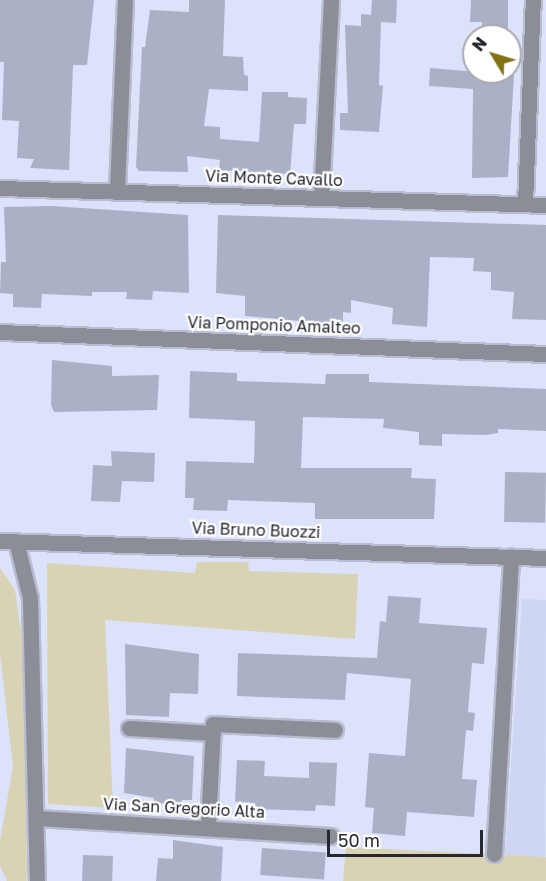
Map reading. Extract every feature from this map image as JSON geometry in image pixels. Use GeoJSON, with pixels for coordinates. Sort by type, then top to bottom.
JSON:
{"type":"FeatureCollection","features":[{"type":"Feature","properties":{"kind":"street"},"geometry":{"type":"LineString","coordinates":[[117,190],[125,0]]}},
{"type":"Feature","properties":{"kind":"street"},"geometry":{"type":"LineString","coordinates":[[321,198],[331,0]]}},
{"type":"Feature","properties":{"kind":"street"},"geometry":{"type":"LineString","coordinates":[[525,204],[533,0]]}},
{"type":"Feature","properties":{"kind":"street","name":"Via Monte Cavallo"},"geometry":{"type":"LineString","coordinates":[[0,188],[546,205]]}},
{"type":"Feature","properties":{"kind":"street","name":"Via Pomponio Amalteo"},"geometry":{"type":"LineString","coordinates":[[0,332],[546,354]]}},
{"type":"Feature","properties":{"kind":"street","name":"Via Bruno Buozzi"},"geometry":{"type":"LineString","coordinates":[[0,541],[546,558]]}},
{"type":"Feature","properties":{"kind":"street"},"geometry":{"type":"LineString","coordinates":[[16,541],[30,598],[37,881]]}},
{"type":"Feature","properties":{"kind":"street"},"geometry":{"type":"LineString","coordinates":[[494,854],[511,556]]}},
{"type":"Feature","properties":{"kind":"street"},"geometry":{"type":"LineString","coordinates":[[208,827],[213,724],[335,730]]}},
{"type":"Feature","properties":{"kind":"street"},"geometry":{"type":"LineString","coordinates":[[129,728],[213,733]]}},
{"type":"Feature","properties":{"kind":"street","name":"Via San Gregorio Alta"},"geometry":{"type":"LineString","coordinates":[[37,818],[330,836]]}},
{"type":"Feature","properties":{"kind":"shaded area"},"geometry":{"type":"Polygon","coordinates":[[[197,562],[248,562],[249,571],[358,574],[355,639],[105,620],[113,808],[48,804],[47,563],[195,573],[197,562]]]}},
{"type":"Feature","properties":{"kind":"shaded area"},"geometry":{"type":"Polygon","coordinates":[[[0,568],[15,590],[24,654],[27,881],[7,881],[0,866],[0,841],[13,766],[0,654],[0,568]]]}},
{"type":"Feature","properties":{"kind":"shaded area"},"geometry":{"type":"Polygon","coordinates":[[[522,599],[546,600],[545,857],[505,855],[522,599]]]}},
{"type":"Feature","properties":{"kind":"shaded area"},"geometry":{"type":"Polygon","coordinates":[[[346,847],[546,857],[546,881],[343,881],[346,847]]]}},
{"type":"Feature","properties":{"kind":"building"},"geometry":{"type":"Polygon","coordinates":[[[0,0],[94,0],[87,65],[73,65],[69,170],[30,168],[34,159],[17,158],[19,121],[2,120],[4,62],[0,62],[0,0]]]}},
{"type":"Feature","properties":{"kind":"building"},"geometry":{"type":"Polygon","coordinates":[[[189,0],[225,0],[223,56],[243,57],[244,75],[248,76],[248,91],[209,89],[204,126],[220,127],[220,139],[259,142],[262,92],[288,92],[288,97],[307,98],[306,124],[294,124],[290,174],[219,170],[220,160],[187,156],[188,172],[139,171],[136,167],[142,47],[145,47],[150,10],[189,12],[189,0]]]}},
{"type":"Feature","properties":{"kind":"building"},"geometry":{"type":"Polygon","coordinates":[[[372,0],[397,0],[396,23],[381,22],[379,85],[383,86],[379,132],[340,130],[340,113],[348,113],[345,25],[361,26],[361,14],[371,15],[372,0]]]}},
{"type":"Feature","properties":{"kind":"building"},"geometry":{"type":"Polygon","coordinates":[[[471,0],[508,0],[508,24],[470,22],[471,0]]]}},
{"type":"Feature","properties":{"kind":"building"},"geometry":{"type":"Polygon","coordinates":[[[430,68],[462,71],[462,84],[513,84],[508,177],[472,178],[473,89],[429,86],[430,68]]]}},
{"type":"Feature","properties":{"kind":"building"},"geometry":{"type":"Polygon","coordinates":[[[51,206],[188,215],[189,293],[153,291],[152,300],[126,299],[127,292],[92,292],[92,296],[42,294],[41,308],[13,307],[13,294],[0,293],[1,262],[6,262],[4,207],[51,206]]]}},
{"type":"Feature","properties":{"kind":"building"},"geometry":{"type":"Polygon","coordinates":[[[218,215],[546,225],[546,320],[512,319],[514,292],[491,290],[491,272],[473,271],[474,258],[430,257],[427,327],[392,324],[393,308],[351,300],[351,313],[343,312],[343,325],[245,316],[245,296],[216,293],[218,215]]]}},
{"type":"Feature","properties":{"kind":"building"},"geometry":{"type":"Polygon","coordinates":[[[52,360],[112,366],[112,376],[159,375],[157,410],[54,412],[51,405],[52,360]]]}},
{"type":"Feature","properties":{"kind":"building"},"geometry":{"type":"Polygon","coordinates":[[[190,371],[237,373],[237,381],[325,384],[326,374],[369,374],[369,382],[546,389],[546,431],[498,429],[498,433],[486,435],[442,434],[442,446],[419,445],[419,432],[383,428],[384,419],[303,417],[301,468],[412,468],[411,478],[436,479],[434,519],[315,519],[315,503],[228,500],[227,511],[193,510],[194,498],[185,498],[186,461],[254,463],[255,421],[189,418],[190,371]]]}},
{"type":"Feature","properties":{"kind":"building"},"geometry":{"type":"Polygon","coordinates":[[[111,451],[155,453],[154,482],[122,481],[120,502],[91,501],[93,465],[112,466],[111,451]]]}},
{"type":"Feature","properties":{"kind":"building"},"geometry":{"type":"Polygon","coordinates":[[[505,472],[546,473],[545,523],[504,522],[505,472]]]}},
{"type":"Feature","properties":{"kind":"building"},"geometry":{"type":"Polygon","coordinates":[[[388,596],[421,598],[419,623],[487,628],[484,664],[472,663],[468,712],[475,713],[473,731],[466,730],[462,779],[477,780],[474,817],[407,812],[405,836],[372,833],[374,808],[365,807],[369,753],[405,756],[411,679],[347,673],[345,700],[237,696],[238,653],[377,658],[380,621],[386,622],[388,596]]]}},
{"type":"Feature","properties":{"kind":"building"},"geometry":{"type":"Polygon","coordinates":[[[125,644],[199,654],[198,694],[170,693],[169,717],[126,715],[125,644]]]}},
{"type":"Feature","properties":{"kind":"building"},"geometry":{"type":"Polygon","coordinates":[[[126,748],[194,756],[192,800],[182,800],[181,804],[153,803],[154,798],[124,793],[126,748]]]}},
{"type":"Feature","properties":{"kind":"building"},"geometry":{"type":"Polygon","coordinates":[[[237,760],[265,761],[264,776],[309,778],[309,762],[337,763],[335,806],[316,805],[315,811],[255,809],[255,803],[235,802],[237,760]]]}},
{"type":"Feature","properties":{"kind":"building"},"geometry":{"type":"Polygon","coordinates":[[[173,840],[223,847],[221,881],[156,881],[158,858],[173,859],[173,840]]]}},
{"type":"Feature","properties":{"kind":"building"},"geometry":{"type":"Polygon","coordinates":[[[262,848],[326,852],[324,879],[260,875],[262,848]]]}},
{"type":"Feature","properties":{"kind":"building"},"geometry":{"type":"Polygon","coordinates":[[[83,855],[113,856],[112,881],[82,881],[83,855]]]}}]}
